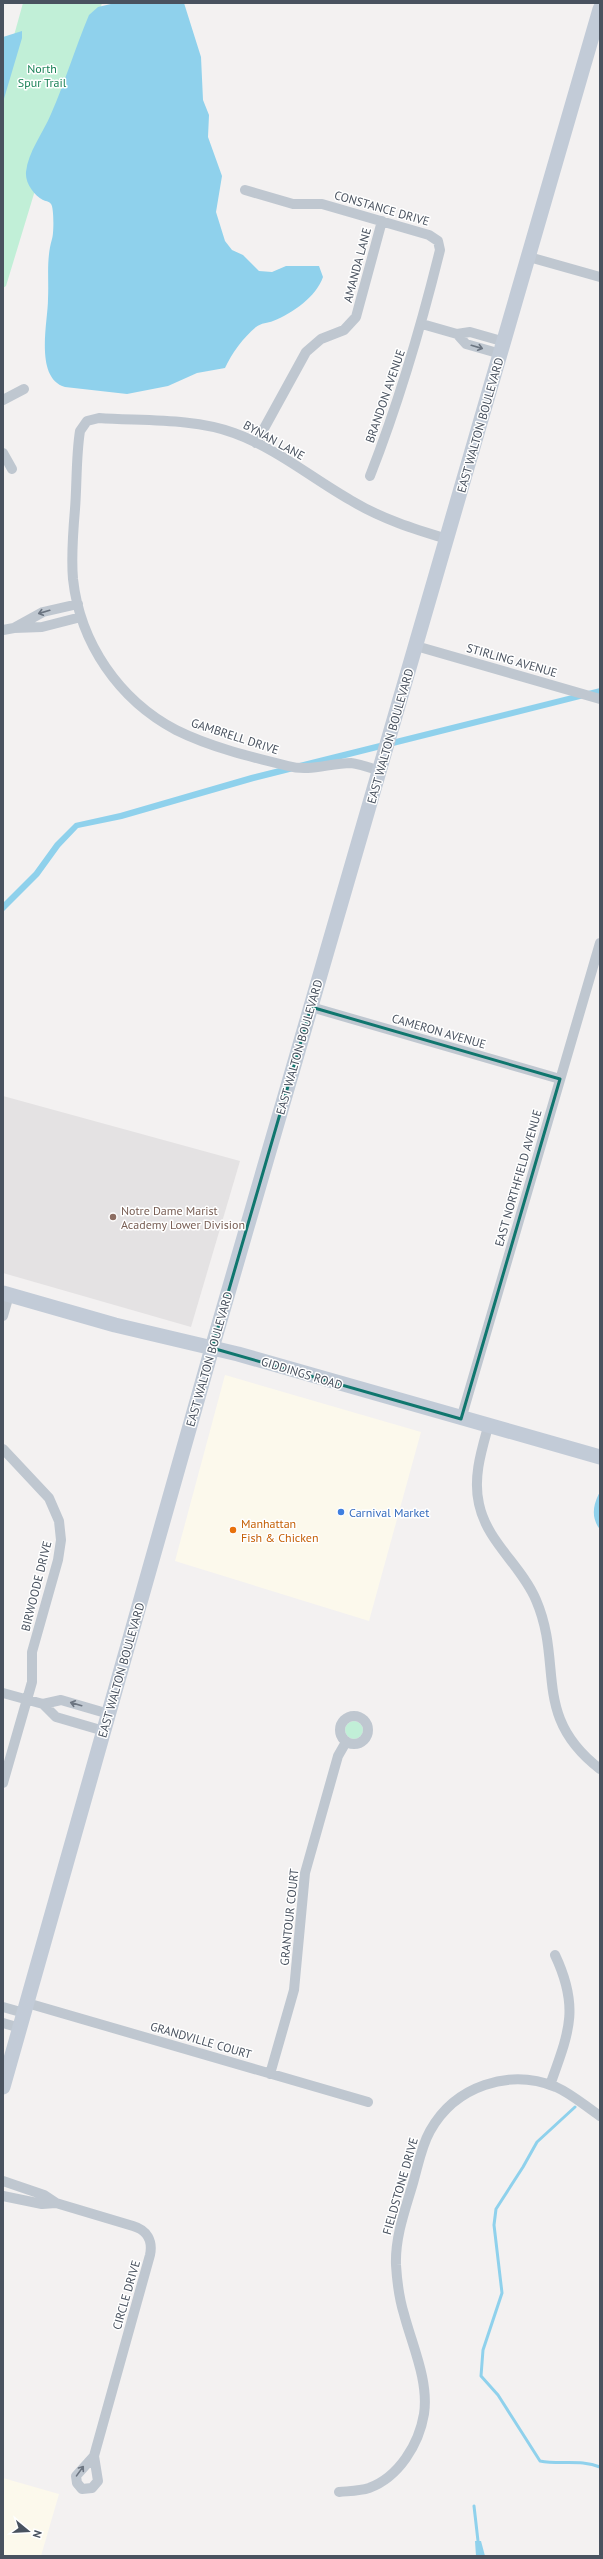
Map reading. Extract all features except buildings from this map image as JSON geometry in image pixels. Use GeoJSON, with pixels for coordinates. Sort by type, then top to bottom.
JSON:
{"type":"FeatureCollection","features":[{"type":"Feature","properties":{"kind":"main road","name":"EAST WALTON BOULEVARD"},"geometry":{"type":"LineString","coordinates":[[3,2087],[212,1348],[600,9]]}},
{"type":"Feature","properties":{"kind":"main road","name":"GIDDINGS ROAD"},"geometry":{"type":"LineString","coordinates":[[6,1294],[115,1325],[212,1348],[488,1427],[600,1457]]}},
{"type":"Feature","properties":{"kind":"street","name":"CONSTANCE DRIVE"},"geometry":{"type":"LineString","coordinates":[[245,190],[293,204],[317,203],[432,236],[440,245],[422,324]]}},
{"type":"Feature","properties":{"kind":"street","name":"AMANDA LANE"},"geometry":{"type":"LineString","coordinates":[[256,443],[306,352],[321,339],[344,330],[356,317],[382,221]]}},
{"type":"Feature","properties":{"kind":"street"},"geometry":{"type":"LineString","coordinates":[[529,257],[600,277]]}},
{"type":"Feature","properties":{"kind":"street"},"geometry":{"type":"LineString","coordinates":[[422,324],[458,334],[470,332],[503,348]]}},
{"type":"Feature","properties":{"kind":"street","name":"BRANDON AVENUE"},"geometry":{"type":"LineString","coordinates":[[370,476],[396,410],[422,324]]}},
{"type":"Feature","properties":{"kind":"street"},"geometry":{"type":"LineString","coordinates":[[3,400],[24,389]]}},
{"type":"Feature","properties":{"kind":"street","name":"BYNAN LANE"},"geometry":{"type":"LineString","coordinates":[[80,433],[86,423],[99,418],[208,426],[234,433],[256,443],[369,511],[405,526],[447,539]]}},
{"type":"Feature","properties":{"kind":"street","name":"GAMBRELL DRIVE"},"geometry":{"type":"LineString","coordinates":[[80,433],[72,555],[78,604],[81,617],[95,650],[114,678],[142,707],[177,730],[206,742],[295,768],[316,768],[353,764],[380,771]]}},
{"type":"Feature","properties":{"kind":"street"},"geometry":{"type":"LineString","coordinates":[[3,453],[12,469]]}},
{"type":"Feature","properties":{"kind":"street"},"geometry":{"type":"LineString","coordinates":[[14,628],[43,612],[78,604]]}},
{"type":"Feature","properties":{"kind":"street"},"geometry":{"type":"LineString","coordinates":[[3,630],[42,627],[81,617]]}},
{"type":"Feature","properties":{"kind":"street","name":"STIRLING AVENUE"},"geometry":{"type":"LineString","coordinates":[[416,646],[600,699]]}},
{"type":"Feature","properties":{"kind":"street","name":"EAST NORTHFIELD AVENUE"},"geometry":{"type":"LineString","coordinates":[[462,1419],[600,943]]}},
{"type":"Feature","properties":{"kind":"street","name":"CAMERON AVENUE"},"geometry":{"type":"LineString","coordinates":[[311,1007],[560,1079]]}},
{"type":"Feature","properties":{"kind":"street"},"geometry":{"type":"LineString","coordinates":[[3,1316],[6,1294]]}},
{"type":"Feature","properties":{"kind":"street"},"geometry":{"type":"LineString","coordinates":[[488,1427],[476,1479],[482,1515],[492,1536],[524,1577],[538,1605],[547,1640],[552,1697],[561,1722],[580,1751],[600,1769]]}},
{"type":"Feature","properties":{"kind":"street","name":"BIRWOODE DRIVE"},"geometry":{"type":"LineString","coordinates":[[3,1449],[49,1498],[57,1515],[61,1534],[60,1554],[32,1652],[34,1669],[27,1700],[3,1783]]}},
{"type":"Feature","properties":{"kind":"street"},"geometry":{"type":"LineString","coordinates":[[3,1693],[43,1704],[61,1700],[109,1714]]}},
{"type":"Feature","properties":{"kind":"street"},"geometry":{"type":"LineString","coordinates":[[43,1704],[56,1717],[104,1731]]}},
{"type":"Feature","properties":{"kind":"street","name":"GRANTOUR COURT"},"geometry":{"type":"LineString","coordinates":[[270,2074],[294,1990],[306,1868],[338,1756],[346,1742]]}},
{"type":"Feature","properties":{"kind":"street"},"geometry":{"type":"LineString","coordinates":[[550,2085],[566,2041],[570,2013],[565,1976],[555,1954]]}},
{"type":"Feature","properties":{"kind":"street","name":"GRANDVILLE COURT"},"geometry":{"type":"LineString","coordinates":[[3,2007],[25,2008],[368,2102]]}},
{"type":"Feature","properties":{"kind":"street"},"geometry":{"type":"LineString","coordinates":[[3,2024],[20,2028]]}},
{"type":"Feature","properties":{"kind":"street","name":"FIELDSTONE DRIVE"},"geometry":{"type":"LineString","coordinates":[[339,2492],[368,2488],[386,2478],[411,2451],[421,2427],[424,2395],[400,2299],[396,2255],[401,2225],[429,2132],[452,2104],[481,2086],[513,2079],[550,2085],[567,2093],[600,2116]]}},
{"type":"Feature","properties":{"kind":"street","name":"CIRCLE DRIVE"},"geometry":{"type":"LineString","coordinates":[[3,2181],[23,2194]]}},
{"type":"Feature","properties":{"kind":"street","name":"CIRCLE DRIVE"},"geometry":{"type":"LineString","coordinates":[[3,2196],[23,2194],[44,2195],[56,2203],[137,2227],[147,2234],[151,2246],[94,2456]]}},
{"type":"Feature","properties":{"kind":"highlighted area"},"geometry":{"type":"Polygon","coordinates":[[[311,1007],[560,1079],[461,1419],[212,1348],[311,1007]]]}},
{"type":"Feature","properties":{"kind":"shaded area","name":"Notre Dame Marist Academy Lower Division"},"geometry":{"type":"Polygon","coordinates":[[[3,1096],[240,1161],[191,1327],[3,1273],[3,1096]]]}},
{"type":"Feature","properties":{"kind":"shaded area"},"geometry":{"type":"Polygon","coordinates":[[[225,1375],[421,1432],[369,1621],[175,1561],[225,1375]]]}},
{"type":"Feature","properties":{"kind":"shaded area"},"geometry":{"type":"Polygon","coordinates":[[[3,2478],[59,2494],[41,2556],[3,2556],[3,2478]]]}},
{"type":"Feature","properties":{"kind":"green space","name":"North Spur Trail"},"geometry":{"type":"Polygon","coordinates":[[[23,3],[102,3],[69,122],[57,118],[6,286],[3,288],[3,75],[23,3]]]}},
{"type":"Feature","properties":{"kind":"green space"},"geometry":{"type":"Polygon","coordinates":[[[350,1721],[358,1721],[363,1726],[361,1737],[358,1739],[350,1739],[345,1734],[345,1726],[350,1721]]]}},
{"type":"Feature","properties":{"kind":"water"},"geometry":{"type":"Polygon","coordinates":[[[115,3],[184,3],[201,57],[203,100],[209,115],[208,137],[222,176],[216,212],[225,241],[232,250],[243,255],[259,271],[272,272],[286,266],[319,266],[323,277],[315,291],[303,304],[281,318],[260,325],[251,331],[238,346],[225,368],[197,373],[168,386],[127,394],[65,387],[55,382],[49,373],[46,361],[45,335],[48,299],[48,262],[53,236],[53,210],[50,203],[43,200],[33,192],[26,176],[27,165],[30,157],[56,102],[89,15],[98,7],[115,3]]]}},
{"type":"Feature","properties":{"kind":"water"},"geometry":{"type":"Polygon","coordinates":[[[22,31],[22,38],[3,102],[3,37],[22,31]]]}},
{"type":"Feature","properties":{"kind":"water"},"geometry":{"type":"Polygon","coordinates":[[[600,688],[600,694],[254,781],[122,819],[78,828],[60,847],[39,876],[3,912],[3,903],[34,872],[55,843],[75,823],[120,813],[251,775],[600,688]]]}},
{"type":"Feature","properties":{"kind":"water"},"geometry":{"type":"Polygon","coordinates":[[[600,1495],[600,1527],[596,1519],[596,1511],[600,1495]]]}},
{"type":"Feature","properties":{"kind":"water"},"geometry":{"type":"Polygon","coordinates":[[[475,2541],[481,2541],[485,2556],[476,2556],[475,2541]]]}},
{"type":"Feature","properties":{"kind":"waterway"},"geometry":{"type":"LineString","coordinates":[[600,1495],[596,1511],[596,1519],[600,1527]]}},
{"type":"Feature","properties":{"kind":"waterway"},"geometry":{"type":"LineString","coordinates":[[600,1503],[600,1518]]}},
{"type":"Feature","properties":{"kind":"waterway"},"geometry":{"type":"LineString","coordinates":[[575,2107],[537,2142],[496,2209],[494,2225],[502,2293],[483,2350],[481,2376],[498,2395],[540,2461],[585,2463],[600,2467]]}},
{"type":"Feature","properties":{"kind":"waterway"},"geometry":{"type":"LineString","coordinates":[[474,2506],[478,2541]]}},
{"type":"Feature","properties":{"kind":"place","name":"Notre Dame Marist Academy Lower Division"},"geometry":{"type":"Point","coordinates":[113,1217]}},
{"type":"Feature","properties":{"kind":"place","name":"Carnival Market"},"geometry":{"type":"Point","coordinates":[341,1512]}},
{"type":"Feature","properties":{"kind":"place","name":"Manhattan Fish & Chicken"},"geometry":{"type":"Point","coordinates":[233,1530]}}]}
